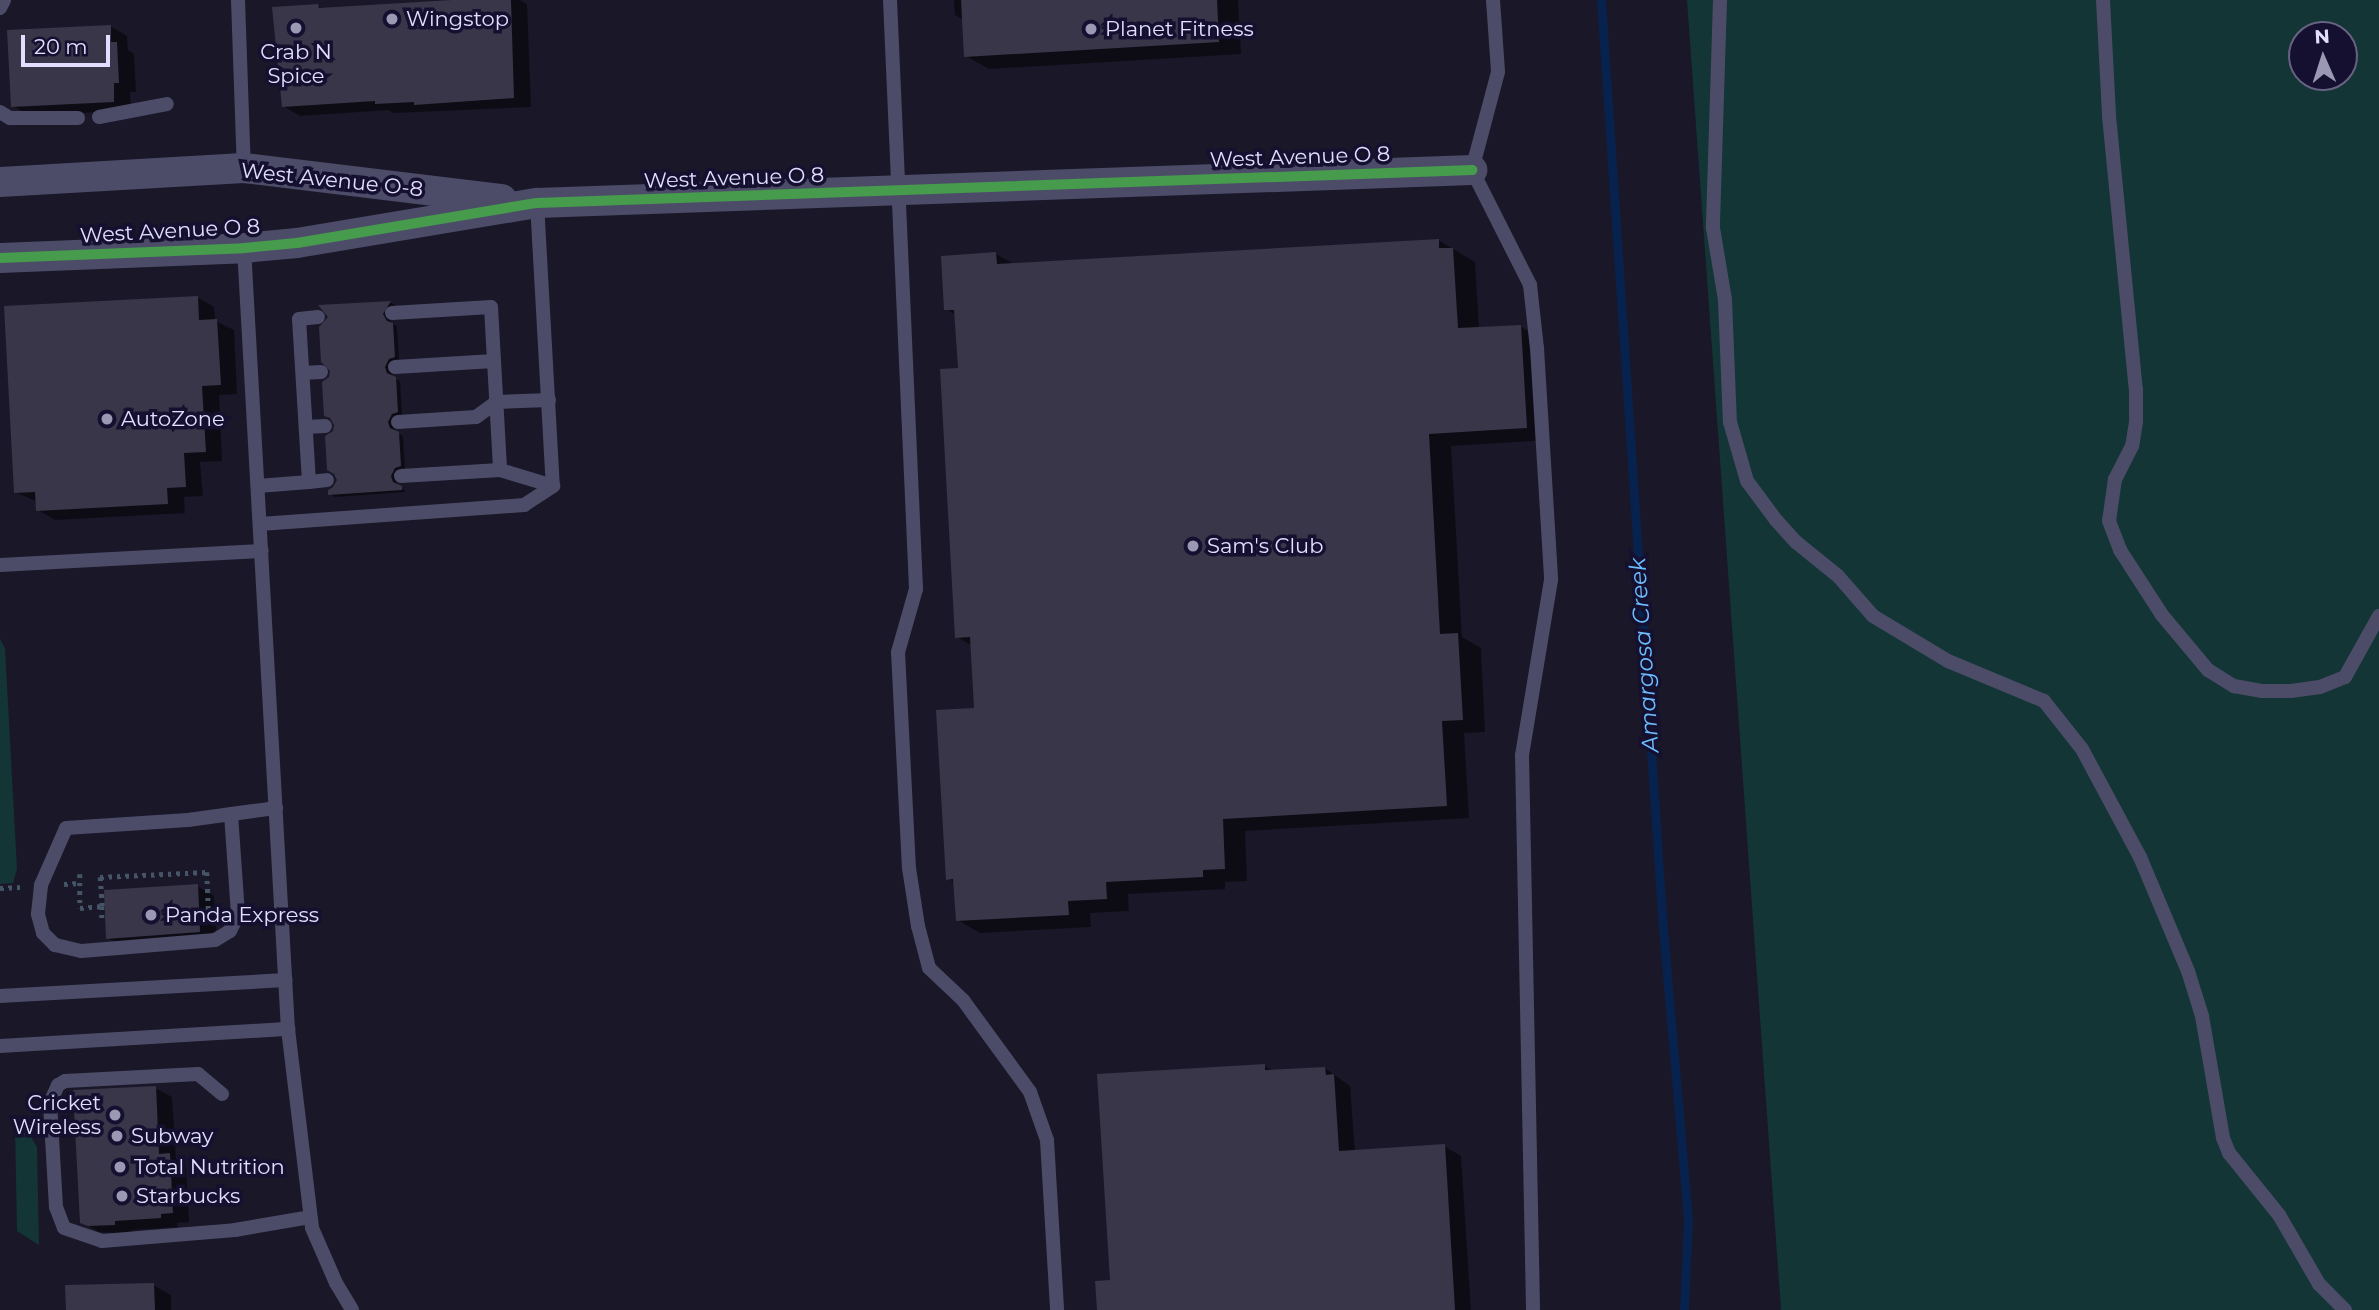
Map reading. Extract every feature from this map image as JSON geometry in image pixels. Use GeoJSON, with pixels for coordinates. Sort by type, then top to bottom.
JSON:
{"type":"FeatureCollection","features":[{"type":"Feature","properties":{"kind":"street","name":"West Avenue O-8"},"geometry":{"type":"LineString","coordinates":[[0,182],[244,168],[537,203]]}},
{"type":"Feature","properties":{"kind":"street","name":"West Avenue O 8"},"geometry":{"type":"LineString","coordinates":[[0,258],[244,248],[297,243],[537,203],[1472,170]]}},
{"type":"Feature","properties":{"kind":"lane"},"geometry":{"type":"LineString","coordinates":[[0,8],[4,0]]}},
{"type":"Feature","properties":{"kind":"lane"},"geometry":{"type":"LineString","coordinates":[[238,0],[244,168]]}},
{"type":"Feature","properties":{"kind":"lane"},"geometry":{"type":"LineString","coordinates":[[891,0],[916,589],[898,652],[911,878],[929,968],[963,1000],[1030,1092],[1046,1140],[1057,1310]]}},
{"type":"Feature","properties":{"kind":"lane"},"geometry":{"type":"LineString","coordinates":[[1493,0],[1498,72],[1472,170],[1530,285],[1537,348],[1551,580],[1522,755],[1533,1310]]}},
{"type":"Feature","properties":{"kind":"lane"},"geometry":{"type":"LineString","coordinates":[[1720,0],[1713,228],[1726,299],[1730,422],[1747,481],[1783,527],[1838,576],[1873,616],[1948,661],[2044,701],[2082,749],[2140,857],[2188,971],[2202,1016],[2223,1138],[2229,1153],[2286,1224],[2319,1284],[2345,1310]]}},
{"type":"Feature","properties":{"kind":"lane"},"geometry":{"type":"LineString","coordinates":[[2103,0],[2109,117],[2136,389],[2136,422],[2132,446],[2115,479],[2109,521],[2120,550],[2162,615],[2208,670],[2234,686],[2263,691],[2291,691],[2320,687],[2345,677],[2379,616]]}},
{"type":"Feature","properties":{"kind":"lane"},"geometry":{"type":"LineString","coordinates":[[99,117],[167,104]]}},
{"type":"Feature","properties":{"kind":"lane"},"geometry":{"type":"LineString","coordinates":[[0,112],[10,118],[78,118]]}},
{"type":"Feature","properties":{"kind":"lane"},"geometry":{"type":"LineString","coordinates":[[537,203],[553,486]]}},
{"type":"Feature","properties":{"kind":"lane"},"geometry":{"type":"LineString","coordinates":[[244,248],[288,1029],[312,1228],[336,1283],[352,1310]]}},
{"type":"Feature","properties":{"kind":"lane"},"geometry":{"type":"LineString","coordinates":[[392,313],[491,307],[500,470]]}},
{"type":"Feature","properties":{"kind":"lane"},"geometry":{"type":"LineString","coordinates":[[309,482],[299,319],[318,317]]}},
{"type":"Feature","properties":{"kind":"lane"},"geometry":{"type":"LineString","coordinates":[[395,367],[494,361]]}},
{"type":"Feature","properties":{"kind":"lane"},"geometry":{"type":"LineString","coordinates":[[303,373],[321,372]]}},
{"type":"Feature","properties":{"kind":"lane"},"geometry":{"type":"LineString","coordinates":[[398,422],[476,417],[497,402],[548,400]]}},
{"type":"Feature","properties":{"kind":"lane"},"geometry":{"type":"LineString","coordinates":[[306,427],[325,426]]}},
{"type":"Feature","properties":{"kind":"lane"},"geometry":{"type":"LineString","coordinates":[[401,476],[500,470],[553,486]]}},
{"type":"Feature","properties":{"kind":"lane"},"geometry":{"type":"LineString","coordinates":[[258,486],[327,480]]}},
{"type":"Feature","properties":{"kind":"lane"},"geometry":{"type":"LineString","coordinates":[[260,524],[524,505],[553,486]]}},
{"type":"Feature","properties":{"kind":"lane"},"geometry":{"type":"LineString","coordinates":[[0,565],[262,551]]}},
{"type":"Feature","properties":{"kind":"lane"},"geometry":{"type":"LineString","coordinates":[[231,814],[238,915],[230,931],[215,940],[80,951],[55,945],[43,933],[38,914],[41,886],[66,828],[276,808]]}},
{"type":"Feature","properties":{"kind":"lane"},"geometry":{"type":"LineString","coordinates":[[0,996],[286,980]]}},
{"type":"Feature","properties":{"kind":"lane"},"geometry":{"type":"LineString","coordinates":[[0,1046],[288,1029]]}},
{"type":"Feature","properties":{"kind":"lane"},"geometry":{"type":"LineString","coordinates":[[222,1094],[198,1074],[65,1081],[58,1085],[50,1103],[56,1207],[64,1228],[102,1241],[235,1230],[310,1217]]}},
{"type":"Feature","properties":{"kind":"path"},"geometry":{"type":"LineString","coordinates":[[102,922],[100,877],[207,872],[209,922]]}},
{"type":"Feature","properties":{"kind":"path"},"geometry":{"type":"LineString","coordinates":[[80,874],[80,908],[102,906]]}},
{"type":"Feature","properties":{"kind":"green space"},"geometry":{"type":"Polygon","coordinates":[[[1687,0],[2379,0],[2379,1310],[1781,1310],[1687,0]]]}},
{"type":"Feature","properties":{"kind":"green space"},"geometry":{"type":"Polygon","coordinates":[[[0,639],[5,648],[17,869],[13,883],[0,884],[0,639]]]}},
{"type":"Feature","properties":{"kind":"green space"},"geometry":{"type":"Polygon","coordinates":[[[15,1123],[28,1132],[37,1147],[39,1245],[17,1231],[15,1123]]]}},
{"type":"Feature","properties":{"kind":"building"},"geometry":{"type":"Polygon","coordinates":[[[452,0],[511,0],[514,98],[414,105],[414,102],[375,104],[375,101],[282,107],[272,7],[318,4],[319,8],[452,0]]]}},
{"type":"Feature","properties":{"kind":"building","name":"Planet Fitness"},"geometry":{"type":"Polygon","coordinates":[[[961,0],[1217,0],[1219,42],[964,57],[961,0]]]}},
{"type":"Feature","properties":{"kind":"building"},"geometry":{"type":"Polygon","coordinates":[[[111,25],[111,42],[117,42],[119,83],[114,83],[114,102],[11,107],[7,30],[111,25]]]}},
{"type":"Feature","properties":{"kind":"building","name":"Sam's Club"},"geometry":{"type":"Polygon","coordinates":[[[1439,239],[1439,248],[1453,248],[1458,328],[1521,325],[1527,428],[1429,434],[1440,634],[1458,633],[1463,720],[1442,721],[1447,806],[1223,819],[1225,869],[1203,870],[1203,877],[1106,882],[1107,899],[1068,901],[1069,915],[956,921],[953,879],[946,880],[936,710],[974,708],[970,637],[955,638],[940,369],[958,368],[954,310],[944,310],[941,256],[996,252],[997,264],[1439,239]]]}},
{"type":"Feature","properties":{"kind":"building","name":"AutoZone"},"geometry":{"type":"Polygon","coordinates":[[[198,296],[199,320],[217,319],[221,385],[202,386],[206,452],[184,453],[186,487],[167,488],[168,504],[36,511],[35,492],[14,493],[4,306],[198,296]]]}},
{"type":"Feature","properties":{"kind":"building"},"geometry":{"type":"Polygon","coordinates":[[[391,301],[383,314],[387,321],[393,323],[395,357],[389,359],[385,367],[387,373],[396,377],[398,412],[392,414],[388,422],[390,428],[399,432],[401,466],[395,468],[391,476],[393,482],[402,486],[402,490],[328,495],[328,490],[337,480],[334,474],[327,470],[325,436],[333,431],[334,425],[330,418],[324,416],[322,382],[329,377],[330,371],[321,362],[319,327],[328,317],[318,305],[391,301]]]}},
{"type":"Feature","properties":{"kind":"building","name":"Panda Express"},"geometry":{"type":"Polygon","coordinates":[[[198,884],[200,932],[106,939],[104,890],[198,884]]]}},
{"type":"Feature","properties":{"kind":"building"},"geometry":{"type":"Polygon","coordinates":[[[1265,1064],[1265,1070],[1325,1067],[1326,1075],[1334,1074],[1339,1151],[1445,1144],[1455,1310],[1097,1310],[1095,1281],[1110,1280],[1097,1074],[1265,1064]]]}},
{"type":"Feature","properties":{"kind":"building"},"geometry":{"type":"Polygon","coordinates":[[[156,1086],[159,1154],[170,1153],[173,1213],[161,1214],[161,1218],[115,1221],[115,1225],[88,1226],[80,1223],[73,1090],[156,1086]]]}},
{"type":"Feature","properties":{"kind":"building"},"geometry":{"type":"Polygon","coordinates":[[[154,1283],[155,1310],[66,1310],[65,1285],[154,1283]]]}},
{"type":"Feature","properties":{"kind":"waterway","name":"Amargosa Creek"},"geometry":{"type":"LineString","coordinates":[[1601,0],[1662,916],[1688,1219],[1684,1310]]}},
{"type":"Feature","properties":{"kind":"cycle path"},"geometry":{"type":"LineString","coordinates":[[0,258],[244,248],[297,243],[537,203],[1472,170]]}},
{"type":"Feature","properties":{"kind":"place","name":"Wingstop"},"geometry":{"type":"Point","coordinates":[392,19]}},
{"type":"Feature","properties":{"kind":"place","name":"Crab N Spice"},"geometry":{"type":"Point","coordinates":[296,28]}},
{"type":"Feature","properties":{"kind":"place","name":"Planet Fitness"},"geometry":{"type":"Point","coordinates":[1091,29]}},
{"type":"Feature","properties":{"kind":"place","name":"AutoZone"},"geometry":{"type":"Point","coordinates":[107,419]}},
{"type":"Feature","properties":{"kind":"place","name":"Sam's Club"},"geometry":{"type":"Point","coordinates":[1193,546]}},
{"type":"Feature","properties":{"kind":"place","name":"Panda Express"},"geometry":{"type":"Point","coordinates":[151,915]}},
{"type":"Feature","properties":{"kind":"place","name":"Cricket Wireless"},"geometry":{"type":"Point","coordinates":[115,1115]}},
{"type":"Feature","properties":{"kind":"place","name":"Subway"},"geometry":{"type":"Point","coordinates":[117,1136]}},
{"type":"Feature","properties":{"kind":"place","name":"Total Nutrition"},"geometry":{"type":"Point","coordinates":[120,1167]}},
{"type":"Feature","properties":{"kind":"place","name":"Starbucks"},"geometry":{"type":"Point","coordinates":[122,1196]}}]}
